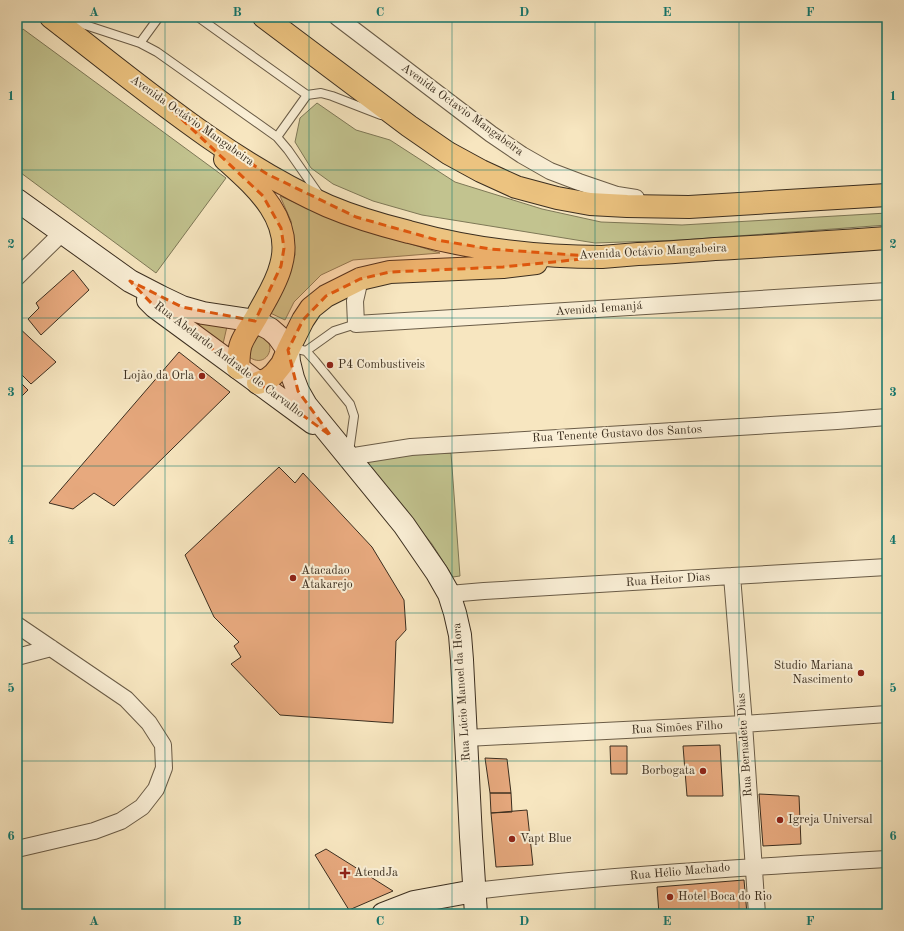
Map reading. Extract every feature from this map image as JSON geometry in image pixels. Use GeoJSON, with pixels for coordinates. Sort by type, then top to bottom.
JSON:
{"type":"FeatureCollection","features":[{"type":"Feature","properties":{"kind":"main road"},"geometry":{"type":"LineString","coordinates":[[264,17],[409,126],[448,153],[481,171],[516,187],[590,204],[627,206],[689,207],[887,195]]}},
{"type":"Feature","properties":{"kind":"main road","name":"Avenida Octávio Mangabeira"},"geometry":{"type":"LineString","coordinates":[[59,18],[174,112],[226,149],[267,174],[327,206],[381,225],[437,240],[505,251],[548,255],[602,257],[887,238]]}},
{"type":"Feature","properties":{"kind":"main road"},"geometry":{"type":"LineString","coordinates":[[174,112],[263,196],[274,212],[281,228],[284,248],[281,266],[255,321],[241,345],[238,368]]}},
{"type":"Feature","properties":{"kind":"main road"},"geometry":{"type":"LineString","coordinates":[[258,383],[268,379],[297,351],[303,320],[311,308],[326,296],[360,279],[390,272],[503,267],[602,257]]}},
{"type":"Feature","properties":{"kind":"street","name":"Avenida Octavio Mangabeira"},"geometry":{"type":"LineString","coordinates":[[337,17],[491,134],[522,155],[550,171],[617,195],[689,207]]}},
{"type":"Feature","properties":{"kind":"street","name":"Rua Abelardo Andrade de Carvalho"},"geometry":{"type":"LineString","coordinates":[[17,200],[130,281],[161,298],[182,307],[203,313],[255,321],[270,329],[297,351],[288,362],[298,391],[306,405],[348,457]]}},
{"type":"Feature","properties":{"kind":"street"},"geometry":{"type":"LineString","coordinates":[[17,277],[62,233]]}},
{"type":"Feature","properties":{"kind":"street"},"geometry":{"type":"LineString","coordinates":[[356,324],[355,302],[360,279]]}},
{"type":"Feature","properties":{"kind":"street","name":"Rua Abelardo Andrade de Carvalho"},"geometry":{"type":"LineString","coordinates":[[130,281],[155,307],[331,436]]}},
{"type":"Feature","properties":{"kind":"street","name":"Avenida Iemanjá"},"geometry":{"type":"LineString","coordinates":[[356,324],[887,291]]}},
{"type":"Feature","properties":{"kind":"street","name":"Rua Tenente Gustavo dos Santos"},"geometry":{"type":"LineString","coordinates":[[348,457],[411,446],[887,417]]}},
{"type":"Feature","properties":{"kind":"street","name":"Rua Lúcio Manoel da Hora"},"geometry":{"type":"LineString","coordinates":[[348,457],[404,525],[437,573],[449,594],[455,613],[460,636],[470,837],[476,914]]}},
{"type":"Feature","properties":{"kind":"street","name":"Rua Heitor Dias"},"geometry":{"type":"LineString","coordinates":[[449,594],[887,568]]}},
{"type":"Feature","properties":{"kind":"street","name":"Rua Bernadete Dias"},"geometry":{"type":"LineString","coordinates":[[732,576],[757,914]]}},
{"type":"Feature","properties":{"kind":"street"},"geometry":{"type":"LineString","coordinates":[[17,625],[126,699],[149,723],[163,745],[164,768],[156,789],[142,807],[121,822],[94,831],[17,849]]}},
{"type":"Feature","properties":{"kind":"street"},"geometry":{"type":"LineString","coordinates":[[17,657],[51,648]]}},
{"type":"Feature","properties":{"kind":"street","name":"Rua Simões Filho"},"geometry":{"type":"LineString","coordinates":[[466,738],[744,724],[887,714]]}},
{"type":"Feature","properties":{"kind":"street","name":"Rua Hélio Machado"},"geometry":{"type":"LineString","coordinates":[[474,891],[753,866],[887,858]]}},
{"type":"Feature","properties":{"kind":"street"},"geometry":{"type":"LineString","coordinates":[[383,914],[414,902],[474,891]]}},
{"type":"Feature","properties":{"kind":"lane"},"geometry":{"type":"LineString","coordinates":[[59,18],[79,17]]}},
{"type":"Feature","properties":{"kind":"lane"},"geometry":{"type":"LineString","coordinates":[[140,43],[159,17]]}},
{"type":"Feature","properties":{"kind":"lane"},"geometry":{"type":"LineString","coordinates":[[198,17],[307,95],[321,93],[409,126]]}},
{"type":"Feature","properties":{"kind":"lane"},"geometry":{"type":"LineString","coordinates":[[59,18],[140,43],[157,52],[277,137],[288,150],[327,206]]}},
{"type":"Feature","properties":{"kind":"lane"},"geometry":{"type":"LineString","coordinates":[[277,137],[307,95]]}},
{"type":"Feature","properties":{"kind":"lane"},"geometry":{"type":"LineString","coordinates":[[297,351],[334,331],[356,324]]}},
{"type":"Feature","properties":{"kind":"lane"},"geometry":{"type":"LineString","coordinates":[[297,351],[315,361],[350,404],[354,416],[348,457]]}},
{"type":"Feature","properties":{"kind":"highlighted area"},"geometry":{"type":"Polygon","coordinates":[[[174,112],[267,174],[356,217],[437,240],[490,249],[602,257],[503,267],[390,272],[360,279],[326,296],[303,320],[288,350],[298,391],[331,436],[155,307],[130,281],[182,307],[255,321],[281,266],[284,248],[281,228],[263,196],[174,112]]]}},
{"type":"Feature","properties":{"kind":"green space"},"geometry":{"type":"Polygon","coordinates":[[[23,29],[226,178],[156,273],[17,170],[17,37],[23,29]]]}},
{"type":"Feature","properties":{"kind":"green space"},"geometry":{"type":"Polygon","coordinates":[[[317,103],[356,130],[390,140],[455,182],[542,209],[601,222],[682,225],[887,213],[887,225],[683,240],[595,243],[422,215],[373,201],[333,184],[311,168],[295,142],[300,118],[317,103]]]}},
{"type":"Feature","properties":{"kind":"green space"},"geometry":{"type":"Polygon","coordinates":[[[280,196],[340,222],[440,253],[353,260],[321,275],[294,302],[285,320],[264,310],[279,293],[295,255],[291,221],[280,196]]]}},
{"type":"Feature","properties":{"kind":"green space"},"geometry":{"type":"Polygon","coordinates":[[[191,320],[228,322],[223,344],[191,320]]]}},
{"type":"Feature","properties":{"kind":"green space"},"geometry":{"type":"Polygon","coordinates":[[[257,336],[264,338],[270,347],[266,357],[262,360],[256,360],[249,357],[247,342],[257,336]]]}},
{"type":"Feature","properties":{"kind":"green space"},"geometry":{"type":"Polygon","coordinates":[[[451,453],[460,576],[453,577],[432,544],[369,465],[368,459],[380,456],[451,453]]]}},
{"type":"Feature","properties":{"kind":"building"},"geometry":{"type":"Polygon","coordinates":[[[73,270],[89,290],[41,335],[28,319],[39,308],[36,303],[73,270]]]}},
{"type":"Feature","properties":{"kind":"building"},"geometry":{"type":"Polygon","coordinates":[[[17,326],[56,362],[31,384],[17,370],[17,326]]]}},
{"type":"Feature","properties":{"kind":"building"},"geometry":{"type":"Polygon","coordinates":[[[179,352],[230,392],[114,506],[94,493],[73,509],[49,503],[179,352]]]}},
{"type":"Feature","properties":{"kind":"building"},"geometry":{"type":"Polygon","coordinates":[[[17,379],[28,390],[17,401],[17,379]]]}},
{"type":"Feature","properties":{"kind":"building","name":"Atacadao Atakarejo"},"geometry":{"type":"Polygon","coordinates":[[[279,467],[295,483],[303,473],[372,547],[404,600],[406,630],[396,641],[393,723],[280,715],[231,664],[241,657],[234,646],[239,642],[214,617],[185,555],[279,467]]]}},
{"type":"Feature","properties":{"kind":"building","name":"Borbogata"},"geometry":{"type":"Polygon","coordinates":[[[720,745],[723,796],[687,796],[683,746],[720,745]]]}},
{"type":"Feature","properties":{"kind":"building"},"geometry":{"type":"Polygon","coordinates":[[[610,746],[627,746],[627,774],[611,774],[610,746]]]}},
{"type":"Feature","properties":{"kind":"building"},"geometry":{"type":"Polygon","coordinates":[[[485,758],[507,759],[511,793],[490,793],[485,758]]]}},
{"type":"Feature","properties":{"kind":"building"},"geometry":{"type":"Polygon","coordinates":[[[490,793],[511,793],[512,812],[491,813],[490,793]]]}},
{"type":"Feature","properties":{"kind":"building","name":"Igreja Universal"},"geometry":{"type":"Polygon","coordinates":[[[759,794],[799,796],[801,844],[763,846],[759,794]]]}},
{"type":"Feature","properties":{"kind":"building","name":"Vapt Blue"},"geometry":{"type":"Polygon","coordinates":[[[527,810],[533,865],[496,867],[491,813],[527,810]]]}},
{"type":"Feature","properties":{"kind":"building","name":"AtendJa"},"geometry":{"type":"Polygon","coordinates":[[[326,849],[393,891],[349,910],[315,855],[326,849]]]}},
{"type":"Feature","properties":{"kind":"building"},"geometry":{"type":"Polygon","coordinates":[[[744,880],[747,914],[659,914],[657,887],[744,880]]]}},
{"type":"Feature","properties":{"kind":"place","name":"P4 Combustiveis"},"geometry":{"type":"Point","coordinates":[330,365]}},
{"type":"Feature","properties":{"kind":"place","name":"Lojão da Orla"},"geometry":{"type":"Point","coordinates":[202,376]}},
{"type":"Feature","properties":{"kind":"place","name":"Atacadao Atakarejo"},"geometry":{"type":"Point","coordinates":[293,578]}},
{"type":"Feature","properties":{"kind":"place","name":"Studio Mariana Nascimento"},"geometry":{"type":"Point","coordinates":[861,673]}},
{"type":"Feature","properties":{"kind":"place","name":"Borbogata"},"geometry":{"type":"Point","coordinates":[703,771]}},
{"type":"Feature","properties":{"kind":"place","name":"Igreja Universal"},"geometry":{"type":"Point","coordinates":[780,820]}},
{"type":"Feature","properties":{"kind":"place","name":"Vapt Blue"},"geometry":{"type":"Point","coordinates":[512,839]}},
{"type":"Feature","properties":{"kind":"place","name":"AtendJa"},"geometry":{"type":"Point","coordinates":[345,873]}},
{"type":"Feature","properties":{"kind":"place","name":"Hotel Boca do Rio"},"geometry":{"type":"Point","coordinates":[670,897]}}]}
